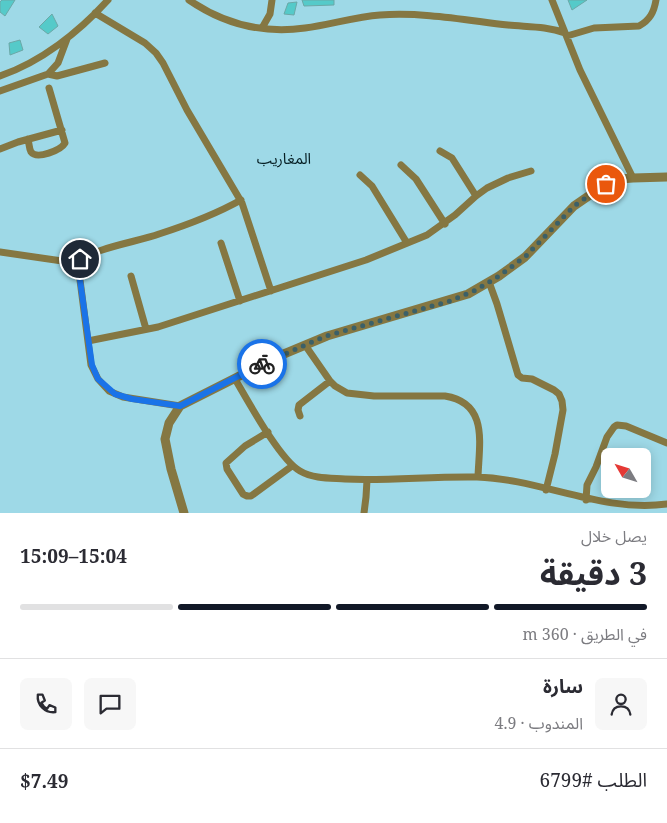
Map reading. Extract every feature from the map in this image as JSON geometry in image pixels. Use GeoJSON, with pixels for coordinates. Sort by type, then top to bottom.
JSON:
{"type":"FeatureCollection","features":[{"type":"Feature","properties":{"kind":"street"},"geometry":{"type":"LineString","coordinates":[[0,76],[28,65],[45,55],[108,0]]}},
{"type":"Feature","properties":{"kind":"street"},"geometry":{"type":"LineString","coordinates":[[189,0],[217,17],[233,23],[262,28],[299,28],[375,16],[422,14],[544,27],[566,34],[594,28],[639,26],[645,23],[652,15],[656,0]]}},
{"type":"Feature","properties":{"kind":"street"},"geometry":{"type":"LineString","coordinates":[[262,28],[270,14],[272,0]]}},
{"type":"Feature","properties":{"kind":"street"},"geometry":{"type":"LineString","coordinates":[[552,0],[580,70],[633,178]]}},
{"type":"Feature","properties":{"kind":"street"},"geometry":{"type":"LineString","coordinates":[[94,14],[131,34],[156,53],[241,200],[271,291]]}},
{"type":"Feature","properties":{"kind":"street"},"geometry":{"type":"LineString","coordinates":[[0,91],[48,74],[58,63],[69,36]]}},
{"type":"Feature","properties":{"kind":"street"},"geometry":{"type":"LineString","coordinates":[[48,74],[57,76],[105,63]]}},
{"type":"Feature","properties":{"kind":"street"},"geometry":{"type":"LineString","coordinates":[[28,139],[30,150],[33,154],[44,154],[59,150],[64,145],[65,138],[49,88]]}},
{"type":"Feature","properties":{"kind":"street"},"geometry":{"type":"LineString","coordinates":[[0,149],[62,130]]}},
{"type":"Feature","properties":{"kind":"street"},"geometry":{"type":"LineString","coordinates":[[440,151],[452,158],[476,196]]}},
{"type":"Feature","properties":{"kind":"street"},"geometry":{"type":"LineString","coordinates":[[400,165],[416,179],[445,224]]}},
{"type":"Feature","properties":{"kind":"street"},"geometry":{"type":"LineString","coordinates":[[88,341],[146,329],[366,260],[427,235],[445,224],[476,196],[500,182],[531,171]]}},
{"type":"Feature","properties":{"kind":"street"},"geometry":{"type":"LineString","coordinates":[[360,176],[372,186],[407,243]]}},
{"type":"Feature","properties":{"kind":"street"},"geometry":{"type":"LineString","coordinates":[[184,513],[171,470],[165,439],[169,423],[180,406],[235,380],[279,356],[326,336],[460,297],[489,282],[526,256],[574,206],[606,184],[633,178],[667,177]]}},
{"type":"Feature","properties":{"kind":"street"},"geometry":{"type":"LineString","coordinates":[[76,263],[80,259],[159,234],[213,214],[241,200]]}},
{"type":"Feature","properties":{"kind":"street"},"geometry":{"type":"LineString","coordinates":[[221,243],[240,301]]}},
{"type":"Feature","properties":{"kind":"street"},"geometry":{"type":"LineString","coordinates":[[0,252],[76,263]]}},
{"type":"Feature","properties":{"kind":"street"},"geometry":{"type":"LineString","coordinates":[[76,263],[88,341],[94,372],[98,379],[109,391],[132,399],[180,406]]}},
{"type":"Feature","properties":{"kind":"street"},"geometry":{"type":"LineString","coordinates":[[130,276],[146,329]]}},
{"type":"Feature","properties":{"kind":"street"},"geometry":{"type":"LineString","coordinates":[[489,282],[518,375],[522,378],[532,379],[554,390],[559,394],[562,401],[563,410],[546,490]]}},
{"type":"Feature","properties":{"kind":"street"},"geometry":{"type":"LineString","coordinates":[[305,345],[330,381],[341,391],[354,395],[444,396],[452,397],[466,404],[473,412],[479,424],[478,477]]}},
{"type":"Feature","properties":{"kind":"street"},"geometry":{"type":"LineString","coordinates":[[235,380],[292,466],[306,474],[323,478],[367,480],[478,477],[515,482],[586,500],[644,508],[667,504]]}},
{"type":"Feature","properties":{"kind":"street"},"geometry":{"type":"LineString","coordinates":[[300,416],[299,405],[330,381]]}},
{"type":"Feature","properties":{"kind":"street"},"geometry":{"type":"LineString","coordinates":[[586,500],[587,485],[607,437],[614,427],[617,425],[626,426],[667,443]]}},
{"type":"Feature","properties":{"kind":"street"},"geometry":{"type":"LineString","coordinates":[[268,432],[246,446],[226,463],[227,469],[243,494],[250,496],[292,466]]}},
{"type":"Feature","properties":{"kind":"street"},"geometry":{"type":"LineString","coordinates":[[364,513],[367,480]]}},
{"type":"Feature","properties":{"kind":"building"},"geometry":{"type":"Polygon","coordinates":[[[2,0],[15,0],[5,16],[0,12],[0,2],[2,0]]]}},
{"type":"Feature","properties":{"kind":"building"},"geometry":{"type":"Polygon","coordinates":[[[302,0],[334,0],[334,5],[304,6],[302,0]]]}},
{"type":"Feature","properties":{"kind":"building"},"geometry":{"type":"Polygon","coordinates":[[[568,0],[587,0],[572,10],[568,0]]]}},
{"type":"Feature","properties":{"kind":"building"},"geometry":{"type":"Polygon","coordinates":[[[297,2],[294,15],[284,14],[288,3],[297,2]]]}},
{"type":"Feature","properties":{"kind":"building"},"geometry":{"type":"Polygon","coordinates":[[[52,14],[58,26],[48,34],[39,27],[52,14]]]}},
{"type":"Feature","properties":{"kind":"building"},"geometry":{"type":"Polygon","coordinates":[[[20,40],[23,50],[10,55],[9,43],[20,40]]]}},
{"type":"Feature","properties":{"kind":"way so far"},"geometry":{"type":"LineString","coordinates":[[262,364],[326,336],[450,301],[476,290],[526,256],[574,206],[606,184]]}},
{"type":"Feature","properties":{"kind":"district","name":"المغاريب"},"geometry":{"type":"Point","coordinates":[284,159]}},
{"type":"Feature","properties":{"kind":"route"},"geometry":{"type":"LineString","coordinates":[[80,259],[76,263],[92,365],[98,379],[109,391],[132,399],[180,406],[235,380],[262,364]]}}]}
